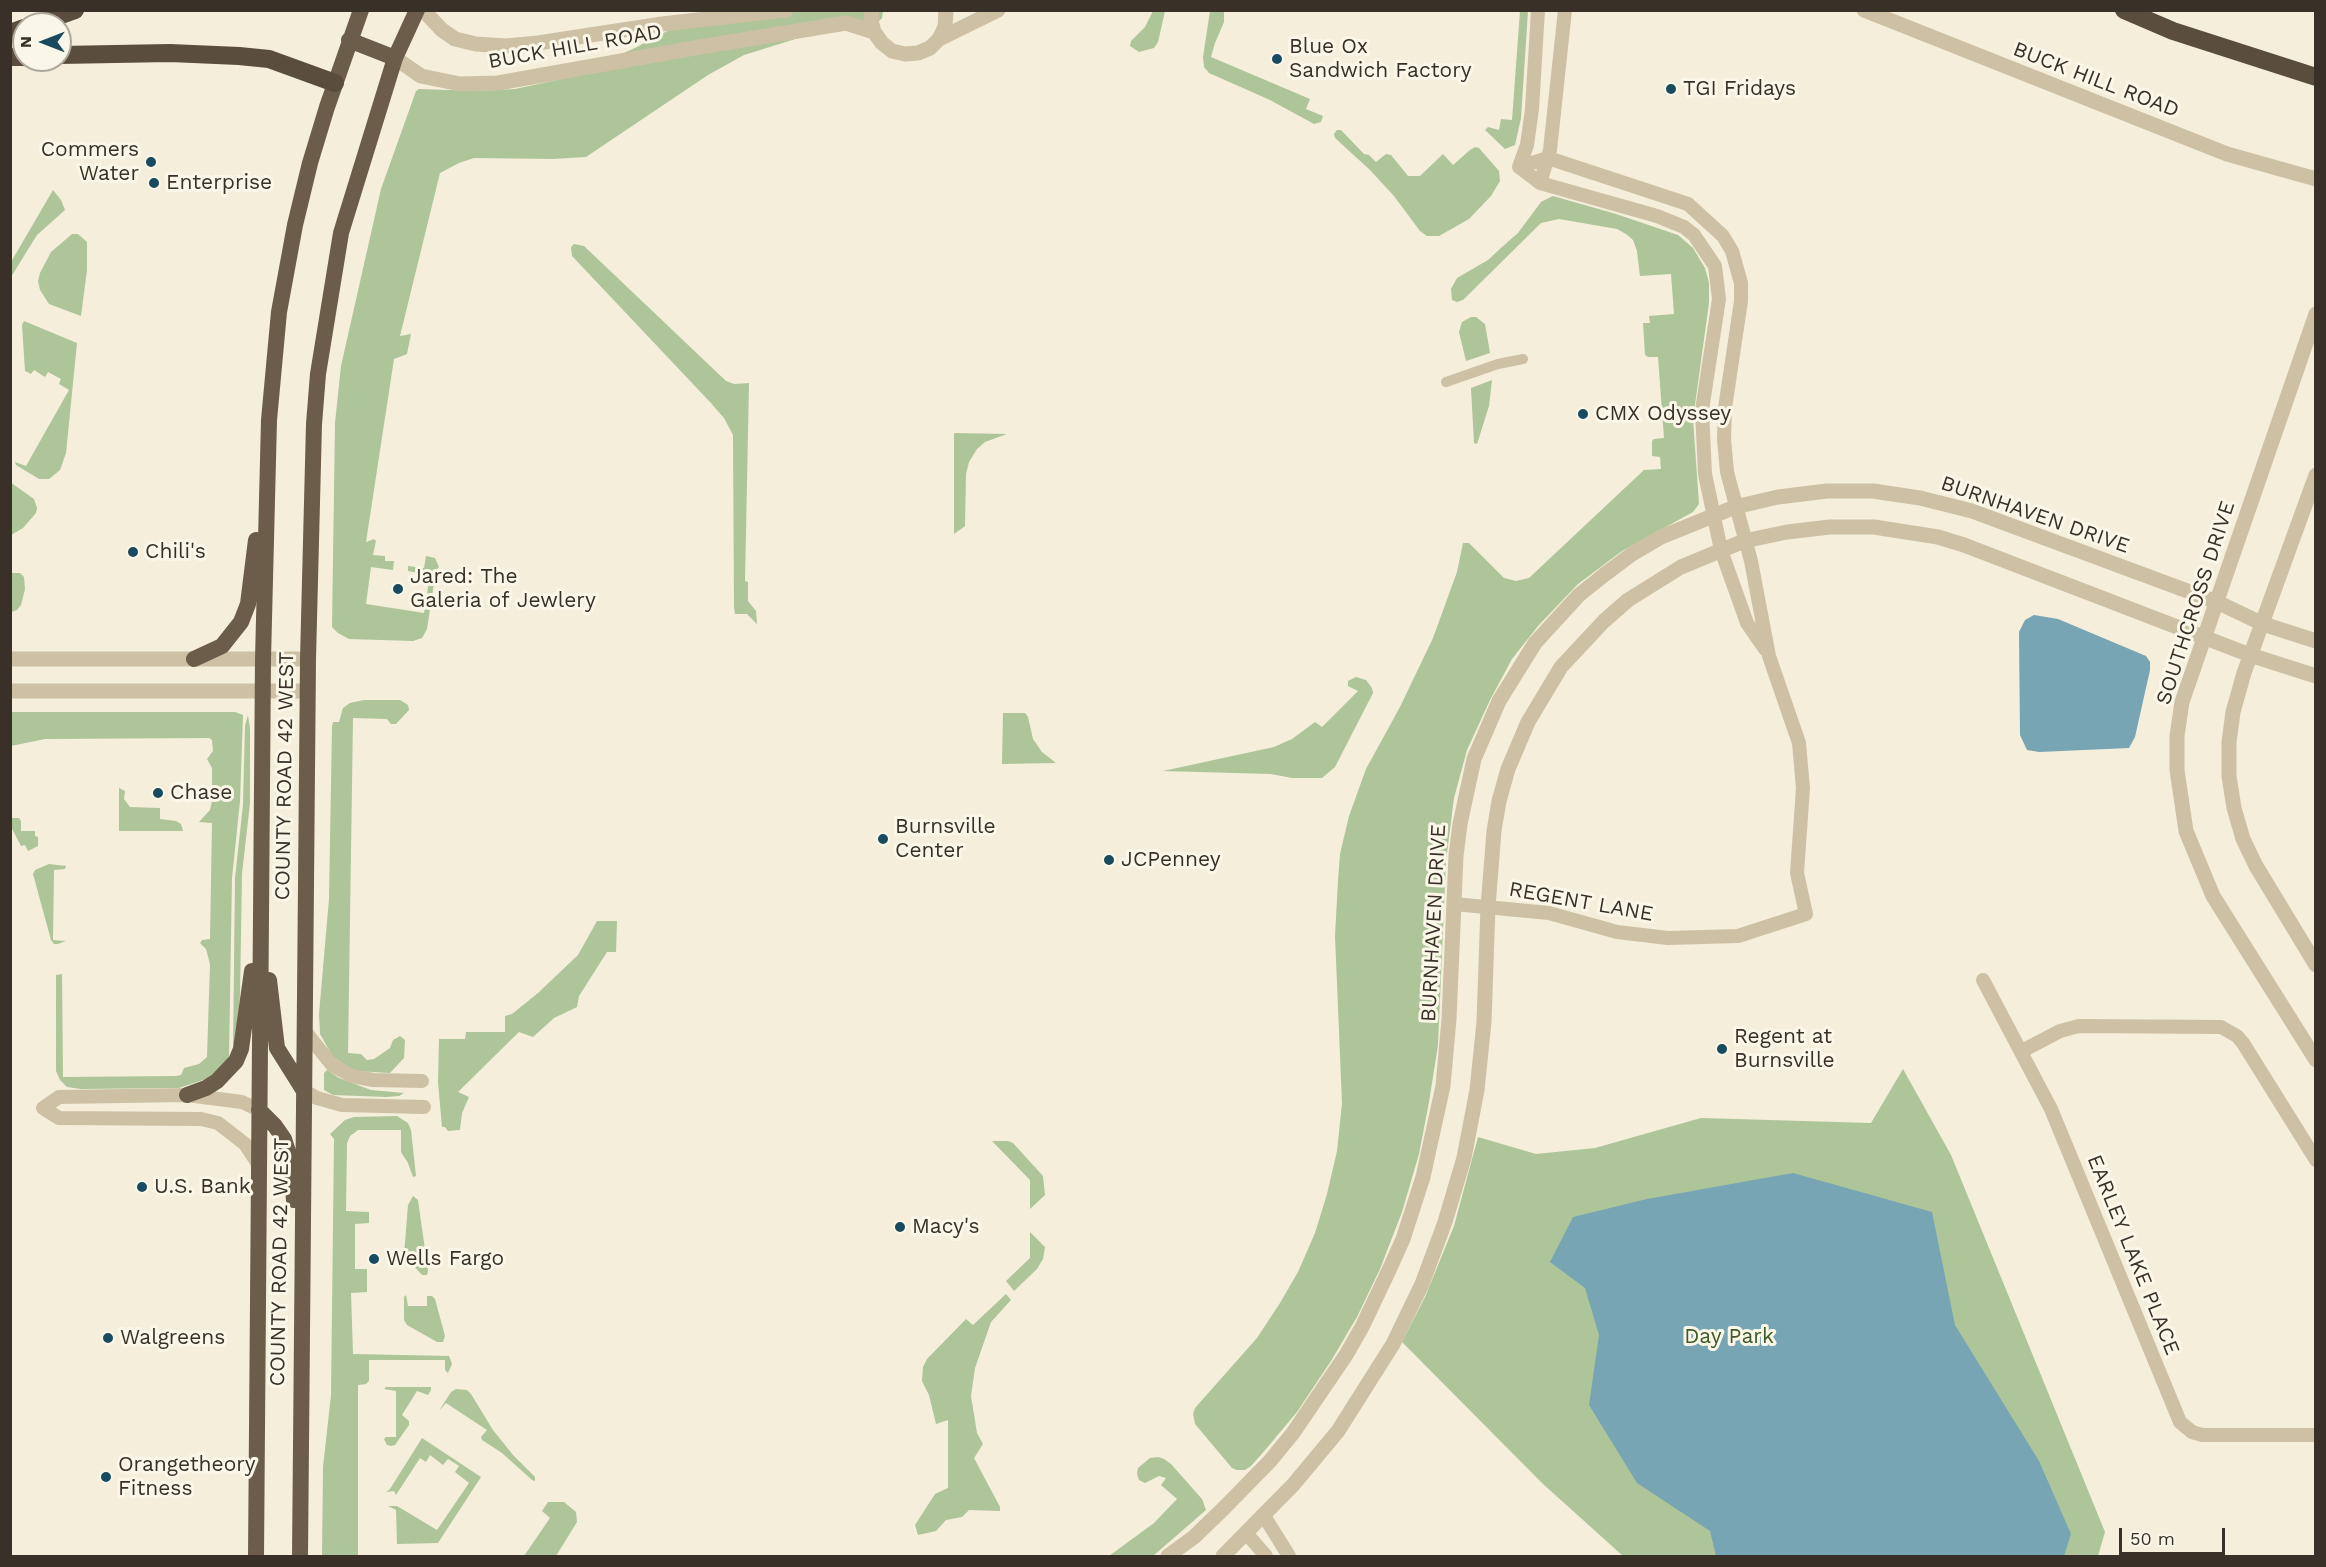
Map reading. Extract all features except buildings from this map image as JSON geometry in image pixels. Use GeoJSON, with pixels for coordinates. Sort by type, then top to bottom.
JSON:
{"type":"FeatureCollection","features":[{"type":"Feature","properties":{"kind":"highway","name":"COUNTY ROAD 42 WEST"},"geometry":{"type":"LineString","coordinates":[[256,1557],[263,659],[269,420],[279,312],[295,225],[310,163],[349,40],[361,10]]}},
{"type":"Feature","properties":{"kind":"highway","name":"COUNTY ROAD 42 WEST"},"geometry":{"type":"LineString","coordinates":[[300,1557],[308,659],[314,424],[320,363],[341,233],[394,58],[417,10]]}},
{"type":"Feature","properties":{"kind":"highway"},"geometry":{"type":"LineString","coordinates":[[2124,10],[2173,31],[2316,77]]}},
{"type":"Feature","properties":{"kind":"highway"},"geometry":{"type":"LineString","coordinates":[[349,40],[394,58]]}},
{"type":"Feature","properties":{"kind":"highway"},"geometry":{"type":"LineString","coordinates":[[72,56],[170,52],[222,54],[269,59],[335,83]]}},
{"type":"Feature","properties":{"kind":"highway"},"geometry":{"type":"LineString","coordinates":[[194,659],[222,646],[241,622],[248,604],[269,420]]}},
{"type":"Feature","properties":{"kind":"highway"},"geometry":{"type":"LineString","coordinates":[[261,908],[277,1048],[304,1091]]}},
{"type":"Feature","properties":{"kind":"highway"},"geometry":{"type":"LineString","coordinates":[[187,1095],[217,1081],[236,1061],[241,1049],[261,908]]}},
{"type":"Feature","properties":{"kind":"highway"},"geometry":{"type":"LineString","coordinates":[[259,1110],[284,1139],[290,1158],[303,1281]]}},
{"type":"Feature","properties":{"kind":"street","name":"BUCK HILL ROAD"},"geometry":{"type":"LineString","coordinates":[[423,10],[442,30],[455,39],[476,44],[506,46],[662,24],[786,10]]}},
{"type":"Feature","properties":{"kind":"street"},"geometry":{"type":"LineString","coordinates":[[872,10],[871,21],[874,32],[887,47],[905,54],[918,53],[930,48],[939,39],[945,27],[946,10]]}},
{"type":"Feature","properties":{"kind":"street"},"geometry":{"type":"LineString","coordinates":[[939,39],[998,10]]}},
{"type":"Feature","properties":{"kind":"street"},"geometry":{"type":"LineString","coordinates":[[1520,167],[1527,145],[1532,109],[1538,10]]}},
{"type":"Feature","properties":{"kind":"street"},"geometry":{"type":"LineString","coordinates":[[1540,183],[1548,158],[1555,115],[1565,10]]}},
{"type":"Feature","properties":{"kind":"street","name":"BUCK HILL ROAD"},"geometry":{"type":"LineString","coordinates":[[1864,10],[2217,150],[2316,178]]}},
{"type":"Feature","properties":{"kind":"street","name":"BUCK HILL ROAD"},"geometry":{"type":"LineString","coordinates":[[394,58],[421,76],[460,84],[498,83],[846,24],[874,32]]}},
{"type":"Feature","properties":{"kind":"street"},"geometry":{"type":"LineString","coordinates":[[1520,167],[1548,158],[1688,204],[1723,236],[1732,251],[1741,283],[1741,301],[1726,398],[1724,440],[1727,472],[1751,561],[1769,656]]}},
{"type":"Feature","properties":{"kind":"street"},"geometry":{"type":"LineString","coordinates":[[1520,167],[1540,183],[1657,216],[1684,227],[1694,235],[1715,266],[1719,299],[1702,410],[1702,444],[1712,516],[1721,550],[1747,623],[1769,656]]}},
{"type":"Feature","properties":{"kind":"street","name":"SOUTHCROSS DRIVE"},"geometry":{"type":"LineString","coordinates":[[2316,314],[2182,702],[2177,736],[2177,770],[2186,831],[2212,896],[2316,1060]]}},
{"type":"Feature","properties":{"kind":"street"},"geometry":{"type":"LineString","coordinates":[[1446,382],[1498,364],[1524,359]]}},
{"type":"Feature","properties":{"kind":"street"},"geometry":{"type":"LineString","coordinates":[[2316,475],[2250,655],[2233,712],[2229,742],[2229,776],[2234,808],[2243,839],[2256,866],[2316,965]]}},
{"type":"Feature","properties":{"kind":"street","name":"BURNHAVEN DRIVE"},"geometry":{"type":"LineString","coordinates":[[1168,1557],[1194,1537],[1224,1508],[1270,1461],[1293,1433],[1346,1355],[1362,1327],[1403,1239],[1423,1177],[1443,1086],[1460,824],[1474,759],[1499,701],[1516,670],[1535,643],[1579,595],[1604,575],[1632,554],[1661,537],[1735,507],[1778,497],[1827,491],[1873,491],[1920,498],[1972,511],[2217,602],[2263,624],[2316,641]]}},
{"type":"Feature","properties":{"kind":"street"},"geometry":{"type":"LineString","coordinates":[[1222,1557],[1247,1534],[1317,1458],[1356,1403],[1398,1334],[1434,1252],[1464,1158],[1477,1090],[1484,1022],[1488,907],[1494,831],[1499,801],[1517,745],[1543,694],[1561,667],[1581,644],[1628,600],[1681,567],[1744,541],[1787,532],[1830,527],[1874,527],[1938,537],[2250,655],[2316,676]]}},
{"type":"Feature","properties":{"kind":"street","name":"REGENT LANE"},"geometry":{"type":"LineString","coordinates":[[1454,904],[1549,913],[1617,932],[1668,938],[1738,936],[1806,914],[1797,873],[1803,788],[1799,743],[1769,656]]}},
{"type":"Feature","properties":{"kind":"street"},"geometry":{"type":"LineString","coordinates":[[10,659],[308,659]]}},
{"type":"Feature","properties":{"kind":"street"},"geometry":{"type":"LineString","coordinates":[[10,691],[308,691]]}},
{"type":"Feature","properties":{"kind":"street","name":"EARLEY LAKE PLACE"},"geometry":{"type":"LineString","coordinates":[[1983,980],[2051,1109],[2180,1422],[2192,1432],[2207,1435],[2316,1436]]}},
{"type":"Feature","properties":{"kind":"street"},"geometry":{"type":"LineString","coordinates":[[2022,1051],[2060,1031],[2079,1026],[2221,1027],[2237,1036],[2243,1043],[2316,1160]]}},
{"type":"Feature","properties":{"kind":"street"},"geometry":{"type":"LineString","coordinates":[[305,1031],[332,1065],[352,1076],[373,1080],[422,1081]]}},
{"type":"Feature","properties":{"kind":"street"},"geometry":{"type":"LineString","coordinates":[[304,1091],[317,1098],[342,1105],[424,1107]]}},
{"type":"Feature","properties":{"kind":"street"},"geometry":{"type":"LineString","coordinates":[[259,1110],[242,1102],[187,1095],[59,1097],[42,1108],[59,1118],[201,1119],[218,1122],[245,1144],[259,1165]]}},
{"type":"Feature","properties":{"kind":"street"},"geometry":{"type":"LineString","coordinates":[[1264,1516],[1289,1557]]}},
{"type":"Feature","properties":{"kind":"street"},"geometry":{"type":"LineString","coordinates":[[1247,1534],[1266,1557]]}},
{"type":"Feature","properties":{"kind":"green space"},"geometry":{"type":"Polygon","coordinates":[[[705,11],[883,11],[882,18],[877,23],[805,36],[744,55],[708,75],[586,157],[474,158],[440,173],[400,336],[411,334],[407,354],[394,359],[366,542],[374,539],[376,541],[373,555],[385,556],[385,561],[394,561],[393,570],[371,567],[366,604],[424,613],[430,575],[408,571],[408,566],[424,568],[426,556],[435,558],[439,567],[436,570],[427,629],[422,638],[413,641],[349,639],[338,633],[332,627],[335,423],[341,366],[381,189],[416,91],[419,89],[481,91],[515,89],[571,77],[637,47],[705,11]]]}},
{"type":"Feature","properties":{"kind":"green space"},"geometry":{"type":"Polygon","coordinates":[[[1153,11],[1165,11],[1158,42],[1154,48],[1139,52],[1130,46],[1131,41],[1145,27],[1153,11]]]}},
{"type":"Feature","properties":{"kind":"green space"},"geometry":{"type":"Polygon","coordinates":[[[1210,11],[1224,11],[1224,22],[1211,57],[1310,99],[1306,109],[1323,116],[1321,122],[1314,124],[1270,100],[1209,73],[1204,67],[1203,57],[1210,11]]]}},
{"type":"Feature","properties":{"kind":"green space"},"geometry":{"type":"Polygon","coordinates":[[[1520,11],[1528,11],[1521,118],[1515,145],[1505,149],[1485,130],[1488,127],[1499,130],[1501,119],[1512,120],[1520,11]]]}},
{"type":"Feature","properties":{"kind":"green space"},"geometry":{"type":"Polygon","coordinates":[[[1337,130],[1341,130],[1364,154],[1369,155],[1376,162],[1386,154],[1391,155],[1408,176],[1420,176],[1443,154],[1453,165],[1470,150],[1475,147],[1479,148],[1499,171],[1500,181],[1491,196],[1469,219],[1439,236],[1427,236],[1420,231],[1394,196],[1370,170],[1335,138],[1334,134],[1337,130]]]}},
{"type":"Feature","properties":{"kind":"green space"},"geometry":{"type":"Polygon","coordinates":[[[53,190],[65,210],[37,235],[11,277],[11,262],[53,190]]]}},
{"type":"Feature","properties":{"kind":"green space"},"geometry":{"type":"Polygon","coordinates":[[[1553,196],[1678,235],[1693,248],[1705,268],[1709,283],[1709,303],[1693,419],[1699,504],[1693,512],[1622,551],[1578,584],[1538,626],[1512,659],[1490,700],[1467,750],[1454,798],[1446,861],[1438,1045],[1419,1154],[1402,1212],[1380,1269],[1357,1317],[1331,1361],[1297,1412],[1266,1449],[1251,1466],[1245,1470],[1237,1470],[1232,1468],[1195,1424],[1193,1414],[1195,1408],[1257,1338],[1280,1303],[1298,1272],[1315,1233],[1327,1194],[1337,1151],[1342,1103],[1335,936],[1340,854],[1349,816],[1366,769],[1400,707],[1433,638],[1457,572],[1463,543],[1469,543],[1504,578],[1516,581],[1529,578],[1644,470],[1661,469],[1660,457],[1652,456],[1652,441],[1664,438],[1658,357],[1645,355],[1643,323],[1650,323],[1649,316],[1674,314],[1671,274],[1640,276],[1637,251],[1633,240],[1626,234],[1617,229],[1559,219],[1541,223],[1463,300],[1457,302],[1452,300],[1451,289],[1457,278],[1488,260],[1518,233],[1541,202],[1553,196]]]}},
{"type":"Feature","properties":{"kind":"green space"},"geometry":{"type":"Polygon","coordinates":[[[72,234],[78,234],[87,242],[87,270],[81,316],[49,304],[40,290],[38,281],[51,252],[72,234]]]}},
{"type":"Feature","properties":{"kind":"green space"},"geometry":{"type":"Polygon","coordinates":[[[574,244],[584,246],[726,381],[734,384],[749,383],[745,581],[748,582],[748,601],[756,611],[757,624],[747,614],[735,614],[734,608],[733,435],[724,418],[710,402],[572,256],[571,247],[574,244]]]}},
{"type":"Feature","properties":{"kind":"green space"},"geometry":{"type":"Polygon","coordinates":[[[1476,317],[1485,324],[1490,353],[1466,361],[1459,332],[1462,322],[1476,317]]]}},
{"type":"Feature","properties":{"kind":"green space"},"geometry":{"type":"Polygon","coordinates":[[[24,321],[77,343],[66,453],[60,470],[49,479],[39,479],[16,465],[15,462],[26,466],[69,390],[59,384],[61,379],[48,372],[45,377],[34,370],[31,374],[25,371],[22,325],[24,321]]]}},
{"type":"Feature","properties":{"kind":"green space"},"geometry":{"type":"Polygon","coordinates":[[[1492,380],[1489,406],[1477,444],[1474,443],[1471,388],[1492,380]]]}},
{"type":"Feature","properties":{"kind":"green space"},"geometry":{"type":"Polygon","coordinates":[[[954,433],[1007,434],[985,442],[977,449],[969,462],[966,474],[965,526],[954,534],[954,433]]]}},
{"type":"Feature","properties":{"kind":"green space"},"geometry":{"type":"Polygon","coordinates":[[[10,482],[34,499],[37,508],[36,513],[23,528],[11,535],[10,482]]]}},
{"type":"Feature","properties":{"kind":"green space"},"geometry":{"type":"Polygon","coordinates":[[[11,573],[20,573],[24,577],[25,589],[21,605],[17,610],[11,612],[11,573]]]}},
{"type":"Feature","properties":{"kind":"green space"},"geometry":{"type":"Polygon","coordinates":[[[1356,677],[1366,680],[1373,693],[1335,767],[1322,778],[1163,771],[1274,747],[1292,739],[1315,722],[1322,727],[1358,691],[1348,686],[1348,681],[1356,677]]]}},
{"type":"Feature","properties":{"kind":"green space"},"geometry":{"type":"Polygon","coordinates":[[[364,700],[400,700],[408,705],[409,710],[396,724],[391,724],[387,719],[353,718],[348,1053],[361,1054],[367,1060],[374,1059],[390,1048],[393,1040],[400,1036],[405,1040],[404,1058],[390,1073],[355,1071],[333,1057],[320,1034],[319,1014],[329,899],[332,727],[333,722],[339,722],[343,708],[350,703],[364,700]]]}},
{"type":"Feature","properties":{"kind":"green space"},"geometry":{"type":"Polygon","coordinates":[[[11,712],[235,712],[243,715],[240,801],[232,878],[229,1057],[217,1071],[206,1079],[179,1088],[81,1089],[67,1087],[60,1080],[56,1071],[56,975],[62,974],[63,1077],[176,1076],[181,1075],[184,1068],[199,1064],[207,1057],[210,964],[206,949],[200,943],[202,940],[210,939],[212,823],[199,822],[210,810],[212,801],[212,768],[207,759],[213,751],[212,740],[209,738],[45,739],[11,746],[11,712]]]}},
{"type":"Feature","properties":{"kind":"green space"},"geometry":{"type":"Polygon","coordinates":[[[1003,713],[1025,713],[1033,739],[1042,752],[1056,763],[1002,764],[1003,713]]]}},
{"type":"Feature","properties":{"kind":"green space"},"geometry":{"type":"Polygon","coordinates":[[[248,715],[250,803],[242,874],[240,995],[237,1035],[233,1049],[235,878],[243,805],[245,726],[248,715]]]}},
{"type":"Feature","properties":{"kind":"green space"},"geometry":{"type":"Polygon","coordinates":[[[119,788],[125,791],[124,799],[130,807],[160,808],[160,819],[176,821],[181,824],[183,831],[119,831],[119,788]]]}},
{"type":"Feature","properties":{"kind":"green space"},"geometry":{"type":"Polygon","coordinates":[[[11,818],[19,818],[21,831],[35,831],[38,846],[28,851],[25,845],[21,846],[11,827],[11,818]]]}},
{"type":"Feature","properties":{"kind":"green space"},"geometry":{"type":"Polygon","coordinates":[[[49,864],[66,866],[65,869],[54,870],[53,940],[66,941],[58,944],[54,944],[51,940],[33,874],[35,870],[49,864]]]}},
{"type":"Feature","properties":{"kind":"green space"},"geometry":{"type":"Polygon","coordinates":[[[597,921],[617,921],[616,952],[607,952],[579,996],[577,1007],[554,1018],[533,1037],[519,1032],[458,1092],[469,1097],[462,1113],[460,1130],[448,1131],[442,1127],[438,1082],[439,1039],[465,1039],[466,1032],[505,1032],[505,1016],[512,1014],[538,993],[578,955],[597,921]]]}},
{"type":"Feature","properties":{"kind":"green space","name":"Day Park"},"geometry":{"type":"Polygon","coordinates":[[[1903,1069],[1951,1155],[2105,1532],[2098,1556],[1623,1556],[1543,1484],[1402,1342],[1425,1297],[1454,1226],[1478,1137],[1536,1154],[1595,1148],[1701,1118],[1871,1123],[1903,1069]]]}},
{"type":"Feature","properties":{"kind":"green space"},"geometry":{"type":"Polygon","coordinates":[[[327,1070],[339,1078],[371,1090],[404,1093],[399,1096],[386,1097],[333,1095],[324,1090],[324,1073],[327,1070]]]}},
{"type":"Feature","properties":{"kind":"green space"},"geometry":{"type":"Polygon","coordinates":[[[397,1116],[408,1123],[411,1130],[416,1176],[413,1177],[401,1152],[401,1130],[358,1130],[350,1136],[347,1143],[346,1211],[369,1212],[369,1223],[355,1224],[355,1269],[367,1269],[367,1292],[351,1293],[353,1354],[449,1356],[452,1364],[448,1373],[445,1370],[445,1360],[369,1360],[369,1381],[358,1385],[358,1556],[322,1556],[323,1467],[331,1395],[334,1139],[330,1134],[345,1120],[354,1117],[397,1116]]]}},
{"type":"Feature","properties":{"kind":"green space"},"geometry":{"type":"Polygon","coordinates":[[[992,1141],[1013,1143],[1043,1176],[1045,1195],[1030,1209],[1030,1180],[992,1141]]]}},
{"type":"Feature","properties":{"kind":"green space"},"geometry":{"type":"Polygon","coordinates":[[[413,1196],[418,1200],[427,1275],[422,1275],[404,1255],[408,1205],[413,1196]]]}},
{"type":"Feature","properties":{"kind":"green space"},"geometry":{"type":"Polygon","coordinates":[[[1030,1232],[1045,1247],[1043,1259],[1037,1269],[1014,1291],[1006,1281],[1030,1258],[1030,1232]]]}},
{"type":"Feature","properties":{"kind":"green space"},"geometry":{"type":"Polygon","coordinates":[[[1006,1294],[1011,1300],[991,1322],[975,1368],[971,1396],[977,1433],[983,1444],[974,1458],[1000,1511],[969,1510],[962,1517],[946,1520],[936,1531],[918,1535],[915,1525],[935,1494],[948,1488],[948,1420],[936,1424],[929,1395],[922,1381],[923,1367],[927,1359],[966,1319],[973,1325],[1006,1294]]]}},
{"type":"Feature","properties":{"kind":"green space"},"geometry":{"type":"Polygon","coordinates":[[[406,1295],[408,1306],[427,1306],[427,1296],[435,1299],[445,1336],[443,1342],[437,1342],[407,1325],[404,1320],[404,1297],[406,1295]]]}},
{"type":"Feature","properties":{"kind":"green space"},"geometry":{"type":"Polygon","coordinates":[[[386,1387],[431,1387],[428,1395],[417,1391],[402,1415],[409,1421],[409,1425],[395,1445],[391,1446],[387,1445],[384,1439],[396,1437],[396,1391],[384,1389],[386,1387]]]}},
{"type":"Feature","properties":{"kind":"green space"},"geometry":{"type":"Polygon","coordinates":[[[456,1389],[467,1390],[471,1394],[493,1430],[535,1477],[535,1481],[502,1453],[482,1440],[481,1437],[487,1430],[446,1403],[439,1411],[451,1392],[456,1389]]]}},
{"type":"Feature","properties":{"kind":"green space"},"geometry":{"type":"Polygon","coordinates":[[[422,1438],[481,1477],[438,1543],[397,1544],[396,1510],[388,1506],[397,1506],[437,1530],[469,1483],[455,1472],[459,1466],[448,1459],[443,1465],[430,1455],[426,1462],[420,1458],[396,1495],[394,1491],[386,1492],[422,1438]]]}},
{"type":"Feature","properties":{"kind":"green space"},"geometry":{"type":"Polygon","coordinates":[[[1158,1457],[1171,1464],[1202,1499],[1206,1510],[1153,1556],[1109,1556],[1154,1523],[1177,1499],[1161,1485],[1166,1478],[1159,1476],[1145,1483],[1139,1480],[1138,1468],[1150,1458],[1158,1457]]]}},
{"type":"Feature","properties":{"kind":"green space"},"geometry":{"type":"Polygon","coordinates":[[[548,1502],[564,1502],[576,1512],[577,1522],[556,1556],[524,1556],[550,1518],[542,1511],[548,1502]]]}},
{"type":"Feature","properties":{"kind":"water"},"geometry":{"type":"Polygon","coordinates":[[[2034,615],[2058,619],[2146,656],[2150,662],[2150,670],[2135,737],[2129,748],[2039,752],[2027,750],[2020,735],[2019,632],[2025,620],[2034,615]]]}},
{"type":"Feature","properties":{"kind":"water"},"geometry":{"type":"Polygon","coordinates":[[[1793,1173],[1932,1212],[1955,1325],[2039,1461],[2071,1534],[2064,1556],[1716,1556],[1710,1531],[1637,1483],[1589,1405],[1599,1335],[1585,1288],[1550,1262],[1573,1217],[1647,1199],[1793,1173]]]}},
{"type":"Feature","properties":{"kind":"place","name":"Blue Ox Sandwich Factory"},"geometry":{"type":"Point","coordinates":[1277,59]}},
{"type":"Feature","properties":{"kind":"place","name":"TGI Fridays"},"geometry":{"type":"Point","coordinates":[1671,89]}},
{"type":"Feature","properties":{"kind":"place","name":"Commers Water"},"geometry":{"type":"Point","coordinates":[151,162]}},
{"type":"Feature","properties":{"kind":"place","name":"Enterprise"},"geometry":{"type":"Point","coordinates":[154,183]}},
{"type":"Feature","properties":{"kind":"place","name":"CMX Odyssey"},"geometry":{"type":"Point","coordinates":[1583,414]}},
{"type":"Feature","properties":{"kind":"place","name":"Chili's"},"geometry":{"type":"Point","coordinates":[133,552]}},
{"type":"Feature","properties":{"kind":"place","name":"Jared: The Galeria of Jewlery"},"geometry":{"type":"Point","coordinates":[398,589]}},
{"type":"Feature","properties":{"kind":"place","name":"Chase"},"geometry":{"type":"Point","coordinates":[158,793]}},
{"type":"Feature","properties":{"kind":"place","name":"Burnsville Center"},"geometry":{"type":"Point","coordinates":[883,839]}},
{"type":"Feature","properties":{"kind":"place","name":"JCPenney"},"geometry":{"type":"Point","coordinates":[1109,860]}},
{"type":"Feature","properties":{"kind":"place","name":"Regent at Burnsville"},"geometry":{"type":"Point","coordinates":[1722,1049]}},
{"type":"Feature","properties":{"kind":"place","name":"U.S. Bank"},"geometry":{"type":"Point","coordinates":[142,1187]}},
{"type":"Feature","properties":{"kind":"place","name":"Macy's"},"geometry":{"type":"Point","coordinates":[900,1227]}},
{"type":"Feature","properties":{"kind":"place","name":"Wells Fargo"},"geometry":{"type":"Point","coordinates":[374,1259]}},
{"type":"Feature","properties":{"kind":"place","name":"Walgreens"},"geometry":{"type":"Point","coordinates":[108,1338]}},
{"type":"Feature","properties":{"kind":"place","name":"Orangetheory Fitness"},"geometry":{"type":"Point","coordinates":[106,1477]}}]}
